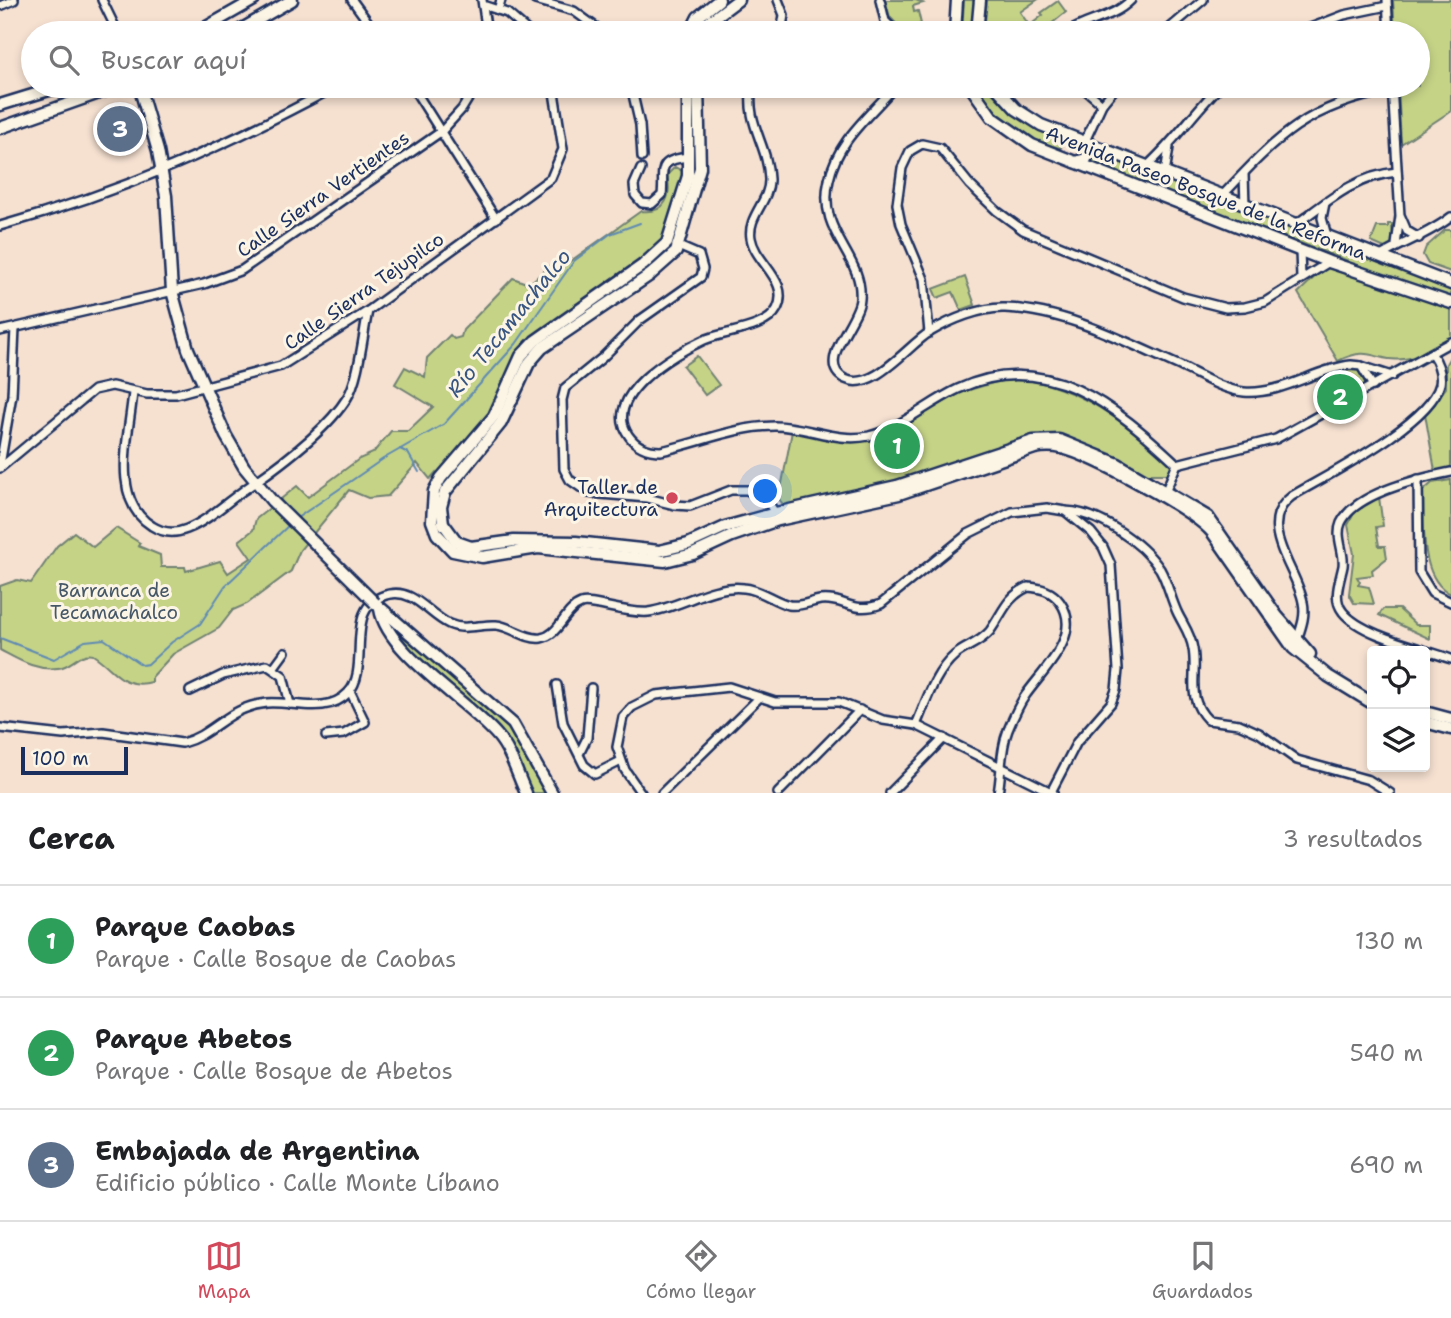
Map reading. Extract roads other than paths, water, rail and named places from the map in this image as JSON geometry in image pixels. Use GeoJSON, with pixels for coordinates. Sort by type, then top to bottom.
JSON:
{"type":"FeatureCollection","features":[{"type":"Feature","properties":{"kind":"main road"},"geometry":{"type":"LineString","coordinates":[[217,21],[254,0]]}},
{"type":"Feature","properties":{"kind":"main road"},"geometry":{"type":"LineString","coordinates":[[256,21],[292,0]]}},
{"type":"Feature","properties":{"kind":"main road"},"geometry":{"type":"LineString","coordinates":[[696,21],[719,0]]}},
{"type":"Feature","properties":{"kind":"main road"},"geometry":{"type":"LineString","coordinates":[[710,21],[738,0]]}},
{"type":"Feature","properties":{"kind":"main road"},"geometry":{"type":"LineString","coordinates":[[956,21],[957,0]]}},
{"type":"Feature","properties":{"kind":"main road"},"geometry":{"type":"LineString","coordinates":[[978,21],[979,0]]}},
{"type":"Feature","properties":{"kind":"main road"},"geometry":{"type":"LineString","coordinates":[[0,105],[23,98]]}},
{"type":"Feature","properties":{"kind":"main road"},"geometry":{"type":"LineString","coordinates":[[0,128],[85,98]]}},
{"type":"Feature","properties":{"kind":"main road"},"geometry":{"type":"LineString","coordinates":[[142,98],[162,173],[172,291],[202,388],[236,454],[272,501],[378,606],[513,723],[552,793]]}},
{"type":"Feature","properties":{"kind":"main road"},"geometry":{"type":"LineString","coordinates":[[693,98],[686,185],[667,243],[643,265],[535,341],[521,356],[494,416],[441,478],[431,506],[432,521],[445,545],[470,556],[482,552],[538,548],[665,561],[693,554],[777,517],[890,496],[953,471],[1035,448],[1058,447],[1164,495],[1195,516],[1212,532],[1295,645],[1334,680],[1367,700]]}},
{"type":"Feature","properties":{"kind":"main road"},"geometry":{"type":"LineString","coordinates":[[482,552],[457,542],[449,534],[441,507],[452,480],[501,423],[530,363],[542,348],[650,275],[678,246],[700,168],[694,98]]}},
{"type":"Feature","properties":{"kind":"main road","name":"Avenida Paseo Bosque de la Reforma"},"geometry":{"type":"LineString","coordinates":[[978,98],[984,108],[1011,133],[1072,161],[1329,262],[1451,303]]}},
{"type":"Feature","properties":{"kind":"main road","name":"Avenida Paseo Bosque de la Reforma"},"geometry":{"type":"LineString","coordinates":[[1007,98],[1024,115],[1146,167],[1451,284]]}},
{"type":"Feature","properties":{"kind":"main road"},"geometry":{"type":"LineString","coordinates":[[1073,139],[1082,140],[1089,153],[1086,159],[1072,161],[1065,148],[1073,139]]}},
{"type":"Feature","properties":{"kind":"main road"},"geometry":{"type":"LineString","coordinates":[[508,380],[519,384]]}},
{"type":"Feature","properties":{"kind":"main road"},"geometry":{"type":"LineString","coordinates":[[378,606],[382,621],[414,659],[500,737],[526,793]]}},
{"type":"Feature","properties":{"kind":"main road"},"geometry":{"type":"LineString","coordinates":[[1295,645],[1367,691]]}},
{"type":"Feature","properties":{"kind":"main road"},"geometry":{"type":"LineString","coordinates":[[1430,713],[1451,719]]}},
{"type":"Feature","properties":{"kind":"main road"},"geometry":{"type":"LineString","coordinates":[[1430,724],[1451,730]]}},
{"type":"Feature","properties":{"kind":"street"},"geometry":{"type":"LineString","coordinates":[[0,6],[14,0]]}},
{"type":"Feature","properties":{"kind":"street"},"geometry":{"type":"LineString","coordinates":[[102,0],[112,21]]}},
{"type":"Feature","properties":{"kind":"street"},"geometry":{"type":"LineString","coordinates":[[352,0],[367,21]]}},
{"type":"Feature","properties":{"kind":"street"},"geometry":{"type":"LineString","coordinates":[[498,10],[500,0]]}},
{"type":"Feature","properties":{"kind":"street"},"geometry":{"type":"LineString","coordinates":[[535,0],[574,11],[588,21]]}},
{"type":"Feature","properties":{"kind":"street"},"geometry":{"type":"LineString","coordinates":[[778,0],[782,21]]}},
{"type":"Feature","properties":{"kind":"street"},"geometry":{"type":"LineString","coordinates":[[880,0],[885,21]]}},
{"type":"Feature","properties":{"kind":"street"},"geometry":{"type":"LineString","coordinates":[[1092,21],[1113,14],[1131,0]]}},
{"type":"Feature","properties":{"kind":"street"},"geometry":{"type":"LineString","coordinates":[[1178,21],[1203,0]]}},
{"type":"Feature","properties":{"kind":"street"},"geometry":{"type":"LineString","coordinates":[[482,3],[507,13],[516,21]]}},
{"type":"Feature","properties":{"kind":"street"},"geometry":{"type":"LineString","coordinates":[[482,3],[485,21]]}},
{"type":"Feature","properties":{"kind":"street"},"geometry":{"type":"LineString","coordinates":[[1328,21],[1387,3],[1388,21]]}},
{"type":"Feature","properties":{"kind":"street"},"geometry":{"type":"LineString","coordinates":[[0,226],[162,173],[243,136],[314,98]]}},
{"type":"Feature","properties":{"kind":"street"},"geometry":{"type":"LineString","coordinates":[[420,98],[496,219]]}},
{"type":"Feature","properties":{"kind":"street","name":"Calle Sierra Vertientes"},"geometry":{"type":"LineString","coordinates":[[0,331],[223,278],[249,266],[442,131],[468,98]]}},
{"type":"Feature","properties":{"kind":"street","name":"Calle Sierra Tejupilco"},"geometry":{"type":"LineString","coordinates":[[0,466],[94,390],[112,386],[133,392],[169,395],[281,366],[368,311],[542,186],[557,169],[564,138],[556,98]]}},
{"type":"Feature","properties":{"kind":"street"},"geometry":{"type":"LineString","coordinates":[[634,98],[642,157]]}},
{"type":"Feature","properties":{"kind":"street"},"geometry":{"type":"LineString","coordinates":[[752,98],[751,119],[769,178],[766,197],[752,223],[750,234],[754,247],[780,287],[778,308],[762,321],[707,339],[689,348],[632,390],[623,404],[622,415],[626,432],[634,441],[643,448],[661,451],[773,426],[836,437],[860,437],[885,430],[968,385],[1020,373],[1056,381],[1089,396],[1134,426],[1177,464]]}},
{"type":"Feature","properties":{"kind":"street"},"geometry":{"type":"LineString","coordinates":[[884,98],[843,145],[828,183],[831,226],[860,286],[857,313],[836,350],[834,362],[838,372],[855,382],[882,372],[929,333],[989,310],[1013,309],[1040,313],[1092,329],[1245,392],[1282,386],[1340,366],[1361,366],[1392,376]]}},
{"type":"Feature","properties":{"kind":"street"},"geometry":{"type":"LineString","coordinates":[[1095,98],[1102,104]]}},
{"type":"Feature","properties":{"kind":"street"},"geometry":{"type":"LineString","coordinates":[[1082,140],[1107,98]]}},
{"type":"Feature","properties":{"kind":"street"},"geometry":{"type":"LineString","coordinates":[[1146,167],[1169,147],[1208,98]]}},
{"type":"Feature","properties":{"kind":"street"},"geometry":{"type":"LineString","coordinates":[[1222,197],[1267,147],[1294,125],[1336,104],[1357,98]]}},
{"type":"Feature","properties":{"kind":"street"},"geometry":{"type":"LineString","coordinates":[[1392,98],[1400,216],[1396,245]]}},
{"type":"Feature","properties":{"kind":"street"},"geometry":{"type":"LineString","coordinates":[[929,333],[924,279],[901,224],[897,204],[904,162],[911,151],[922,144],[932,145],[943,151],[977,192],[1023,230],[1183,298],[1226,308],[1245,307],[1285,291],[1329,262]]}},
{"type":"Feature","properties":{"kind":"street"},"geometry":{"type":"LineString","coordinates":[[1165,174],[1169,147]]}},
{"type":"Feature","properties":{"kind":"street"},"geometry":{"type":"LineString","coordinates":[[641,169],[634,185],[635,195],[642,203],[652,204],[662,195],[660,176],[665,167],[674,159],[689,157]]}},
{"type":"Feature","properties":{"kind":"street"},"geometry":{"type":"LineString","coordinates":[[1295,225],[1359,181],[1396,172]]}},
{"type":"Feature","properties":{"kind":"street"},"geometry":{"type":"LineString","coordinates":[[1244,173],[1245,206]]}},
{"type":"Feature","properties":{"kind":"street"},"geometry":{"type":"LineString","coordinates":[[1326,203],[1322,224],[1329,238]]}},
{"type":"Feature","properties":{"kind":"street"},"geometry":{"type":"LineString","coordinates":[[1400,216],[1407,232],[1420,238]]}},
{"type":"Feature","properties":{"kind":"street"},"geometry":{"type":"LineString","coordinates":[[1378,258],[1396,245],[1420,238],[1451,217]]}},
{"type":"Feature","properties":{"kind":"street"},"geometry":{"type":"LineString","coordinates":[[667,243],[699,256],[703,269],[698,281],[640,320],[608,354],[565,388],[562,400],[564,469],[570,480],[589,493],[639,497],[690,506],[727,491],[742,489],[762,496],[777,517]]}},
{"type":"Feature","properties":{"kind":"street"},"geometry":{"type":"LineString","coordinates":[[1300,251],[1301,278]]}},
{"type":"Feature","properties":{"kind":"street"},"geometry":{"type":"LineString","coordinates":[[133,392],[126,481],[131,505],[147,523],[165,532],[186,529],[257,482],[324,424],[348,397],[368,311]]}},
{"type":"Feature","properties":{"kind":"street"},"geometry":{"type":"LineString","coordinates":[[0,466],[12,396],[15,328]]}},
{"type":"Feature","properties":{"kind":"street"},"geometry":{"type":"LineString","coordinates":[[1177,464],[1276,439],[1451,342]]}},
{"type":"Feature","properties":{"kind":"street"},"geometry":{"type":"LineString","coordinates":[[1295,645],[1303,621],[1304,606],[1276,530],[1280,508],[1292,496],[1399,432],[1425,408],[1435,395],[1441,380],[1439,366],[1432,354]]}},
{"type":"Feature","properties":{"kind":"street"},"geometry":{"type":"LineString","coordinates":[[1361,366],[1373,386]]}},
{"type":"Feature","properties":{"kind":"street"},"geometry":{"type":"LineString","coordinates":[[1164,495],[1177,464]]}},
{"type":"Feature","properties":{"kind":"street"},"geometry":{"type":"LineString","coordinates":[[1451,472],[1418,479],[1385,491],[1346,516],[1339,535],[1343,563],[1337,602],[1341,611],[1358,624],[1392,640],[1451,659]]}},
{"type":"Feature","properties":{"kind":"street"},"geometry":{"type":"LineString","coordinates":[[1418,479],[1419,572],[1432,593],[1451,602]]}},
{"type":"Feature","properties":{"kind":"street"},"geometry":{"type":"LineString","coordinates":[[0,728],[63,735],[103,732],[182,743],[193,740],[223,718],[244,708],[267,703],[327,705],[350,691],[359,667],[361,620],[386,594],[410,596],[448,624],[475,628],[494,624],[540,638],[550,634],[580,604],[589,603],[628,613],[648,612],[669,608],[718,590],[743,587],[789,605],[821,600],[856,609],[869,608],[880,604],[968,534],[991,521],[1030,508],[1079,512],[1128,539],[1147,553],[1162,572],[1190,635],[1195,665],[1193,698],[1208,719],[1239,724],[1309,766],[1369,780],[1390,793]]}},
{"type":"Feature","properties":{"kind":"street"},"geometry":{"type":"LineString","coordinates":[[641,793],[621,761],[618,731],[623,717],[642,701],[674,692],[729,687],[759,698],[785,703],[832,701],[894,723],[916,725],[1053,792],[1077,742],[1111,703],[1118,670],[1111,565],[1091,532],[1065,511]]}},
{"type":"Feature","properties":{"kind":"street"},"geometry":{"type":"LineString","coordinates":[[916,725],[941,670],[958,652],[975,645],[989,631],[1007,601],[1028,587],[1049,592],[1064,609],[1066,635],[1057,653],[1024,698],[1009,726],[1004,741],[998,793]]}},
{"type":"Feature","properties":{"kind":"street"},"geometry":{"type":"LineString","coordinates":[[274,667],[285,652]]}},
{"type":"Feature","properties":{"kind":"street"},"geometry":{"type":"LineString","coordinates":[[190,691],[223,675],[260,666],[274,667],[283,676],[290,704]]}},
{"type":"Feature","properties":{"kind":"street"},"geometry":{"type":"LineString","coordinates":[[557,685],[563,723],[580,752],[584,765],[595,774],[621,761]]}},
{"type":"Feature","properties":{"kind":"street"},"geometry":{"type":"LineString","coordinates":[[580,752],[587,738],[591,688]]}},
{"type":"Feature","properties":{"kind":"street"},"geometry":{"type":"LineString","coordinates":[[326,736],[344,734],[365,722],[350,691]]}},
{"type":"Feature","properties":{"kind":"street"},"geometry":{"type":"LineString","coordinates":[[662,793],[759,698]]}},
{"type":"Feature","properties":{"kind":"street"},"geometry":{"type":"LineString","coordinates":[[778,793],[860,710]]}},
{"type":"Feature","properties":{"kind":"street"},"geometry":{"type":"LineString","coordinates":[[890,793],[944,738]]}},
{"type":"Feature","properties":{"kind":"waterway","name":"Río Tecamachalco"},"geometry":{"type":"LineString","coordinates":[[297,518],[383,459],[444,424],[516,344],[574,261],[610,234],[640,223]]}},
{"type":"Feature","properties":{"kind":"waterway"},"geometry":{"type":"LineString","coordinates":[[400,449],[408,453],[419,472]]}},
{"type":"Feature","properties":{"kind":"waterway","name":"Río Tecamachalco"},"geometry":{"type":"LineString","coordinates":[[0,638],[54,659],[85,641],[104,639],[142,665],[148,664],[172,642],[200,624],[225,586],[290,524]]}},
{"type":"Feature","properties":{"kind":"place","name":"Embajada de Argentina"},"geometry":{"type":"Point","coordinates":[120,129]}},
{"type":"Feature","properties":{"kind":"place","name":"Parque Abetos"},"geometry":{"type":"Point","coordinates":[1340,397]}},
{"type":"Feature","properties":{"kind":"place","name":"Parque Caobas"},"geometry":{"type":"Point","coordinates":[897,446]}},
{"type":"Feature","properties":{"kind":"place","name":"Taller de Arquitectura"},"geometry":{"type":"Point","coordinates":[672,498]}},
{"type":"Feature","properties":{"kind":"park label","name":"Barranca de Tecamachalco"},"geometry":{"type":"Point","coordinates":[114,601]}}]}
